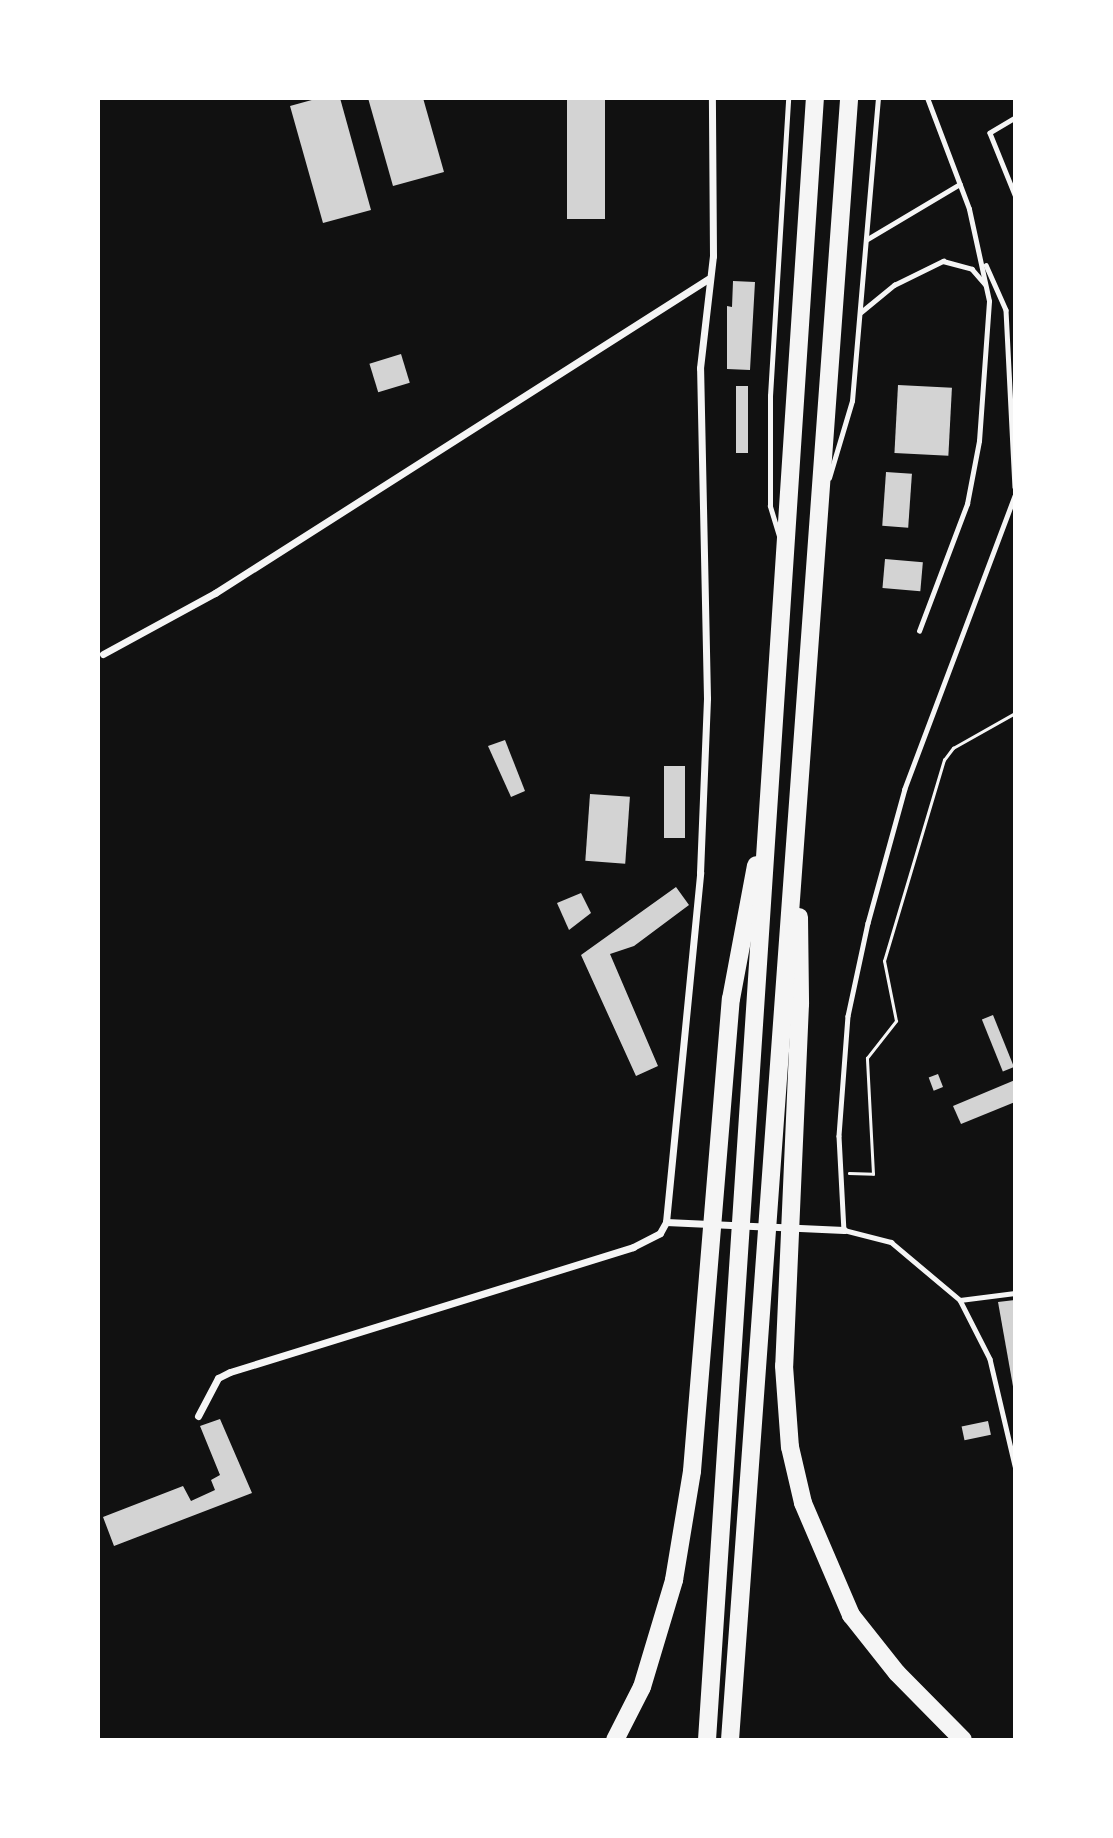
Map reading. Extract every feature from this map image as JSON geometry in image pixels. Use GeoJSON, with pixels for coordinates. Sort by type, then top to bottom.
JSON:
{"type":"FeatureCollection","features":[{"type":"Feature","properties":{"kind":"highway"},"geometry":{"type":"LineString","coordinates":[[707,1740],[815,98]]}},
{"type":"Feature","properties":{"kind":"highway"},"geometry":{"type":"LineString","coordinates":[[730,1740],[849,98]]}},
{"type":"Feature","properties":{"kind":"highway"},"geometry":{"type":"LineString","coordinates":[[615,1740],[642,1687],[674,1580],[692,1471],[732,999],[768,810]]}},
{"type":"Feature","properties":{"kind":"highway"},"geometry":{"type":"LineString","coordinates":[[796,811],[800,1004],[784,1366],[790,1447],[807,1513],[851,1615],[897,1673],[963,1740]]}},
{"type":"Feature","properties":{"kind":"street"},"geometry":{"type":"LineString","coordinates":[[198,1416],[218,1378],[230,1372],[633,1247],[660,1233],[666,1222],[702,846],[707,550],[700,368],[708,278],[713,256],[712,98]]}},
{"type":"Feature","properties":{"kind":"street"},"geometry":{"type":"LineString","coordinates":[[103,654],[215,593],[708,278]]}},
{"type":"Feature","properties":{"kind":"street"},"geometry":{"type":"LineString","coordinates":[[666,1222],[844,1230]]}},
{"type":"Feature","properties":{"kind":"lane"},"geometry":{"type":"LineString","coordinates":[[785,557],[770,492],[770,396],[788,98]]}},
{"type":"Feature","properties":{"kind":"lane"},"geometry":{"type":"LineString","coordinates":[[819,501],[842,444],[852,401],[878,98]]}},
{"type":"Feature","properties":{"kind":"lane"},"geometry":{"type":"LineString","coordinates":[[927,98],[960,184],[984,261],[1006,310],[1015,487]]}},
{"type":"Feature","properties":{"kind":"lane"},"geometry":{"type":"LineString","coordinates":[[1015,118],[990,133],[1015,195]]}},
{"type":"Feature","properties":{"kind":"lane"},"geometry":{"type":"LineString","coordinates":[[866,240],[960,184]]}},
{"type":"Feature","properties":{"kind":"lane"},"geometry":{"type":"LineString","coordinates":[[860,313],[894,285],[943,261],[972,269],[986,285]]}},
{"type":"Feature","properties":{"kind":"lane"},"geometry":{"type":"LineString","coordinates":[[919,631],[967,504],[979,441],[989,301],[984,261]]}},
{"type":"Feature","properties":{"kind":"lane"},"geometry":{"type":"LineString","coordinates":[[1015,496],[905,789],[868,923],[848,1016],[839,1136],[844,1230],[891,1242],[960,1300],[990,1359],[1015,1466]]}},
{"type":"Feature","properties":{"kind":"lane"},"geometry":{"type":"LineString","coordinates":[[960,1300],[1015,1293]]}},
{"type":"Feature","properties":{"kind":"path"},"geometry":{"type":"LineString","coordinates":[[841,1173],[873,1174],[867,1058],[896,1021],[884,961],[944,760],[953,748],[1015,713]]}},
{"type":"Feature","properties":{"kind":"building"},"geometry":{"type":"Polygon","coordinates":[[[319,98],[340,98],[371,210],[323,223],[290,106],[319,98]]]}},
{"type":"Feature","properties":{"kind":"building"},"geometry":{"type":"Polygon","coordinates":[[[368,98],[423,98],[444,172],[393,186],[368,98]]]}},
{"type":"Feature","properties":{"kind":"building"},"geometry":{"type":"Polygon","coordinates":[[[567,98],[605,98],[605,219],[567,219],[567,98]]]}},
{"type":"Feature","properties":{"kind":"building"},"geometry":{"type":"Polygon","coordinates":[[[733,281],[755,282],[750,370],[727,369],[727,306],[732,307],[733,281]]]}},
{"type":"Feature","properties":{"kind":"building"},"geometry":{"type":"Polygon","coordinates":[[[401,354],[410,383],[378,392],[369,364],[401,354]]]}},
{"type":"Feature","properties":{"kind":"building"},"geometry":{"type":"Polygon","coordinates":[[[898,385],[952,388],[948,456],[894,453],[898,385]]]}},
{"type":"Feature","properties":{"kind":"building"},"geometry":{"type":"Polygon","coordinates":[[[736,386],[748,386],[748,453],[736,453],[736,386]]]}},
{"type":"Feature","properties":{"kind":"building"},"geometry":{"type":"Polygon","coordinates":[[[886,472],[912,474],[908,528],[882,526],[886,472]]]}},
{"type":"Feature","properties":{"kind":"building"},"geometry":{"type":"Polygon","coordinates":[[[885,559],[923,562],[920,591],[882,588],[885,559]]]}},
{"type":"Feature","properties":{"kind":"building"},"geometry":{"type":"Polygon","coordinates":[[[505,740],[525,791],[511,797],[488,746],[505,740]]]}},
{"type":"Feature","properties":{"kind":"building"},"geometry":{"type":"Polygon","coordinates":[[[664,766],[685,766],[685,838],[664,838],[664,766]]]}},
{"type":"Feature","properties":{"kind":"building"},"geometry":{"type":"Polygon","coordinates":[[[590,794],[630,797],[625,864],[585,861],[590,794]]]}},
{"type":"Feature","properties":{"kind":"building"},"geometry":{"type":"Polygon","coordinates":[[[676,887],[689,905],[634,946],[610,954],[658,1066],[636,1076],[581,955],[676,887]]]}},
{"type":"Feature","properties":{"kind":"building"},"geometry":{"type":"Polygon","coordinates":[[[581,893],[591,913],[569,930],[557,903],[581,893]]]}},
{"type":"Feature","properties":{"kind":"building"},"geometry":{"type":"Polygon","coordinates":[[[993,1015],[1014,1067],[1003,1071],[982,1019],[993,1015]]]}},
{"type":"Feature","properties":{"kind":"building"},"geometry":{"type":"Polygon","coordinates":[[[938,1074],[943,1087],[934,1091],[929,1078],[938,1074]]]}},
{"type":"Feature","properties":{"kind":"building"},"geometry":{"type":"Polygon","coordinates":[[[1015,1080],[1015,1102],[961,1124],[953,1106],[1015,1080]]]}},
{"type":"Feature","properties":{"kind":"building"},"geometry":{"type":"Polygon","coordinates":[[[1015,1300],[1015,1392],[1014,1392],[998,1302],[1015,1300]]]}},
{"type":"Feature","properties":{"kind":"building"},"geometry":{"type":"Polygon","coordinates":[[[220,1419],[252,1493],[114,1546],[103,1517],[183,1486],[191,1501],[215,1490],[211,1480],[220,1475],[200,1426],[220,1419]]]}},
{"type":"Feature","properties":{"kind":"building"},"geometry":{"type":"Polygon","coordinates":[[[988,1421],[991,1435],[965,1440],[962,1427],[988,1421]]]}}]}
